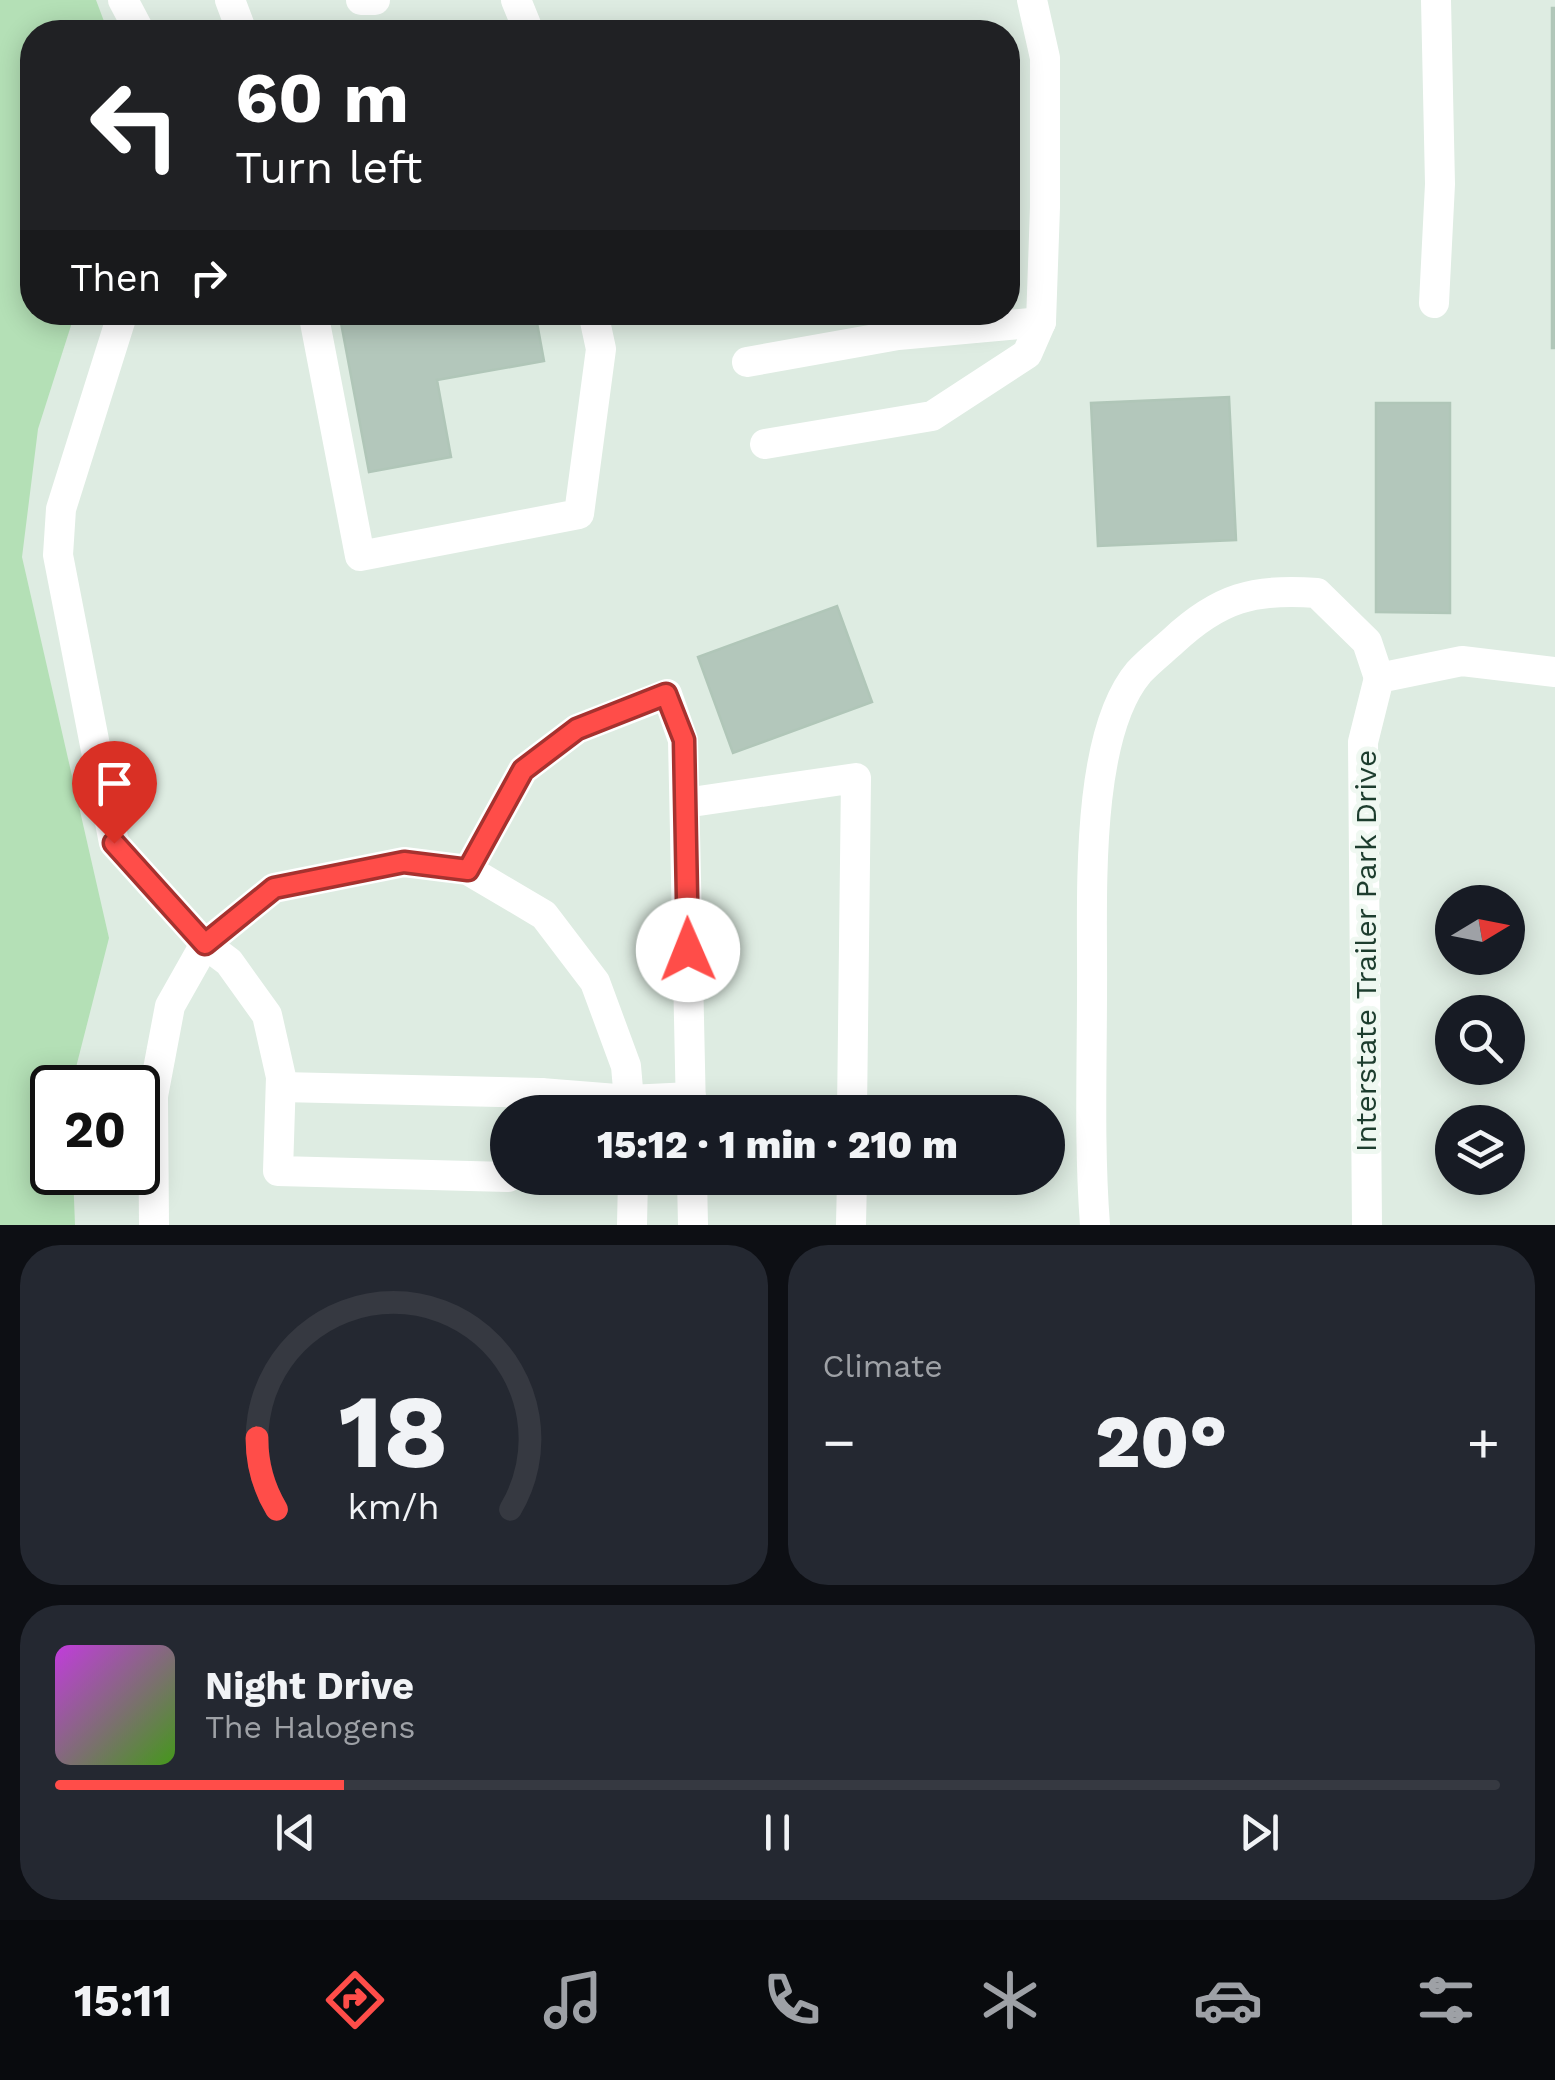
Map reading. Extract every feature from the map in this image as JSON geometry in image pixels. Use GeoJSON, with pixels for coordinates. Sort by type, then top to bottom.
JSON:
{"type":"FeatureCollection","features":[{"type":"Feature","properties":{"kind":"street"},"geometry":{"type":"LineString","coordinates":[[361,0],[375,0]]}},
{"type":"Feature","properties":{"kind":"street"},"geometry":{"type":"LineString","coordinates":[[765,444],[932,416],[1026,354],[1041,322],[1045,58],[1032,0]]}},
{"type":"Feature","properties":{"kind":"street"},"geometry":{"type":"LineString","coordinates":[[1434,303],[1440,184],[1436,0]]}},
{"type":"Feature","properties":{"kind":"street"},"geometry":{"type":"LineString","coordinates":[[1020,324],[1041,322]]}},
{"type":"Feature","properties":{"kind":"street"},"geometry":{"type":"LineString","coordinates":[[119,325],[62,509],[58,556],[114,843],[205,944],[230,962],[267,1015],[281,1087],[278,1171],[490,1177]]}},
{"type":"Feature","properties":{"kind":"street"},"geometry":{"type":"LineString","coordinates":[[316,325],[360,556],[579,514],[601,349],[596,325]]}},
{"type":"Feature","properties":{"kind":"street"},"geometry":{"type":"LineString","coordinates":[[747,362],[898,335],[1008,325]]}},
{"type":"Feature","properties":{"kind":"street"},"geometry":{"type":"LineString","coordinates":[[1094,1225],[1093,890],[1097,807],[1109,732],[1137,674],[1186,629],[1226,600],[1278,590],[1317,592],[1367,642],[1379,678],[1462,661],[1555,672]]}},
{"type":"Feature","properties":{"kind":"street","name":"Interstate Trailer Park Drive"},"geometry":{"type":"LineString","coordinates":[[1366,1225],[1363,742],[1379,678]]}},
{"type":"Feature","properties":{"kind":"street"},"geometry":{"type":"LineString","coordinates":[[468,870],[523,770],[577,729],[666,694],[684,740],[691,1095]]}},
{"type":"Feature","properties":{"kind":"street"},"geometry":{"type":"LineString","coordinates":[[685,803],[856,778],[852,1095]]}},
{"type":"Feature","properties":{"kind":"street"},"geometry":{"type":"LineString","coordinates":[[154,1225],[152,1096],[170,1006],[205,944],[274,888],[404,862],[468,870],[544,915],[595,982],[626,1066],[629,1095]]}},
{"type":"Feature","properties":{"kind":"street"},"geometry":{"type":"LineString","coordinates":[[281,1087],[490,1100]]}},
{"type":"Feature","properties":{"kind":"street"},"geometry":{"type":"LineString","coordinates":[[632,1195],[632,1225]]}},
{"type":"Feature","properties":{"kind":"street"},"geometry":{"type":"LineString","coordinates":[[693,1195],[694,1225]]}},
{"type":"Feature","properties":{"kind":"street"},"geometry":{"type":"LineString","coordinates":[[851,1225],[852,1195]]}},
{"type":"Feature","properties":{"kind":"green space"},"geometry":{"type":"Polygon","coordinates":[[[0,0],[96,0],[104,20],[20,20],[20,325],[71,325],[38,429],[22,557],[109,938],[77,1065],[30,1065],[30,1195],[74,1195],[75,1225],[0,1225],[0,0]]]}},
{"type":"Feature","properties":{"kind":"building"},"geometry":{"type":"Polygon","coordinates":[[[1555,8],[1555,348],[1552,348],[1555,8]]]}},
{"type":"Feature","properties":{"kind":"building"},"geometry":{"type":"Polygon","coordinates":[[[341,325],[537,325],[544,361],[437,380],[451,457],[369,472],[341,325]]]}},
{"type":"Feature","properties":{"kind":"building"},"geometry":{"type":"Polygon","coordinates":[[[1229,397],[1236,540],[1098,546],[1091,403],[1229,397]]]}},
{"type":"Feature","properties":{"kind":"building"},"geometry":{"type":"Polygon","coordinates":[[[1376,403],[1450,403],[1450,613],[1376,612],[1376,403]]]}},
{"type":"Feature","properties":{"kind":"building"},"geometry":{"type":"Polygon","coordinates":[[[837,606],[872,702],[733,753],[698,657],[837,606]]]}},
{"type":"Feature","properties":{"kind":"route"},"geometry":{"type":"LineString","coordinates":[[114,843],[205,944],[274,888],[404,862],[468,870],[523,770],[577,729],[666,694],[684,740],[688,950]]}}]}
